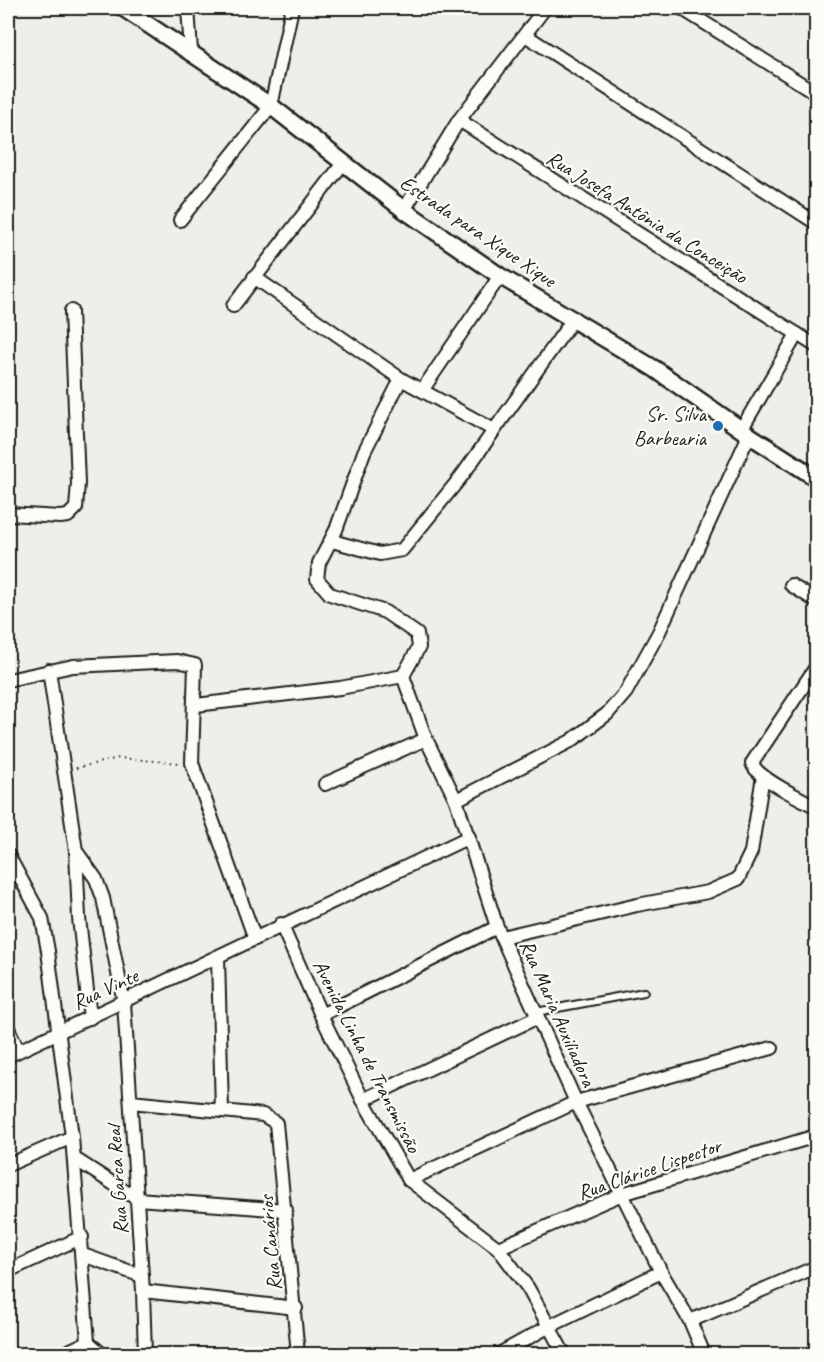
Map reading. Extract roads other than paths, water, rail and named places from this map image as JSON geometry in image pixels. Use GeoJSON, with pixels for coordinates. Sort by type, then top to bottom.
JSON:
{"type":"FeatureCollection","features":[{"type":"Feature","properties":{"kind":"street","name":"Estrada para Xique Xique"},"geometry":{"type":"LineString","coordinates":[[123,8],[271,106],[404,210],[500,276],[574,318],[655,369],[745,433],[816,478]]}},
{"type":"Feature","properties":{"kind":"street"},"geometry":{"type":"LineString","coordinates":[[188,8],[191,51]]}},
{"type":"Feature","properties":{"kind":"street"},"geometry":{"type":"LineString","coordinates":[[180,219],[271,106],[292,8]]}},
{"type":"Feature","properties":{"kind":"street"},"geometry":{"type":"LineString","coordinates":[[404,210],[459,120],[494,71],[545,8]]}},
{"type":"Feature","properties":{"kind":"street"},"geometry":{"type":"LineString","coordinates":[[681,8],[816,93]]}},
{"type":"Feature","properties":{"kind":"street"},"geometry":{"type":"LineString","coordinates":[[525,35],[816,223]]}},
{"type":"Feature","properties":{"kind":"street","name":"Rua Josefa Antônia da Conceição"},"geometry":{"type":"LineString","coordinates":[[459,120],[816,346]]}},
{"type":"Feature","properties":{"kind":"street"},"geometry":{"type":"LineString","coordinates":[[233,306],[344,162]]}},
{"type":"Feature","properties":{"kind":"street"},"geometry":{"type":"LineString","coordinates":[[423,389],[500,276]]}},
{"type":"Feature","properties":{"kind":"street"},"geometry":{"type":"LineString","coordinates":[[254,277],[401,378],[494,430]]}},
{"type":"Feature","properties":{"kind":"street"},"geometry":{"type":"LineString","coordinates":[[8,514],[60,517],[68,516],[76,508],[78,483],[71,311]]}},
{"type":"Feature","properties":{"kind":"street"},"geometry":{"type":"LineString","coordinates":[[332,541],[380,554],[402,550],[461,477],[574,318]]}},
{"type":"Feature","properties":{"kind":"street"},"geometry":{"type":"LineString","coordinates":[[456,800],[571,741],[607,714],[626,692],[658,632],[745,433],[797,334]]}},
{"type":"Feature","properties":{"kind":"street"},"geometry":{"type":"LineString","coordinates":[[196,705],[340,688],[403,676],[417,654],[420,641],[417,634],[393,616],[330,594],[320,585],[317,572],[332,541],[364,452],[401,378]]}},
{"type":"Feature","properties":{"kind":"street"},"geometry":{"type":"LineString","coordinates":[[791,585],[816,601]]}},
{"type":"Feature","properties":{"kind":"street"},"geometry":{"type":"LineString","coordinates":[[8,680],[73,666],[177,661],[195,665],[196,705],[192,763],[255,939]]}},
{"type":"Feature","properties":{"kind":"street"},"geometry":{"type":"LineString","coordinates":[[816,667],[752,760],[754,769],[763,776],[816,807]]}},
{"type":"Feature","properties":{"kind":"street"},"geometry":{"type":"LineString","coordinates":[[49,670],[76,851],[79,918],[90,1018]]}},
{"type":"Feature","properties":{"kind":"street","name":"Rua Maria Auxiliadora"},"geometry":{"type":"LineString","coordinates":[[403,676],[426,739],[456,800],[499,932],[576,1102],[661,1272],[690,1321],[704,1354]]}},
{"type":"Feature","properties":{"kind":"street"},"geometry":{"type":"LineString","coordinates":[[325,784],[426,739]]}},
{"type":"Feature","properties":{"kind":"street"},"geometry":{"type":"LineString","coordinates":[[321,1015],[499,932],[708,892],[738,879],[751,852],[763,776]]}},
{"type":"Feature","properties":{"kind":"street","name":"Rua Vinte"},"geometry":{"type":"LineString","coordinates":[[13,1053],[124,1003],[282,924],[469,837]]}},
{"type":"Feature","properties":{"kind":"street","name":"Rua Garca Real"},"geometry":{"type":"LineString","coordinates":[[76,851],[96,879],[103,898],[124,1003],[145,1354]]}},
{"type":"Feature","properties":{"kind":"street"},"geometry":{"type":"LineString","coordinates":[[8,855],[42,918],[75,1159],[88,1342],[102,1354]]}},
{"type":"Feature","properties":{"kind":"street","name":"Avenida Linha de Transmissão"},"geometry":{"type":"LineString","coordinates":[[282,924],[321,1015],[363,1100],[409,1180],[498,1248],[528,1288],[564,1354]]}},
{"type":"Feature","properties":{"kind":"street"},"geometry":{"type":"LineString","coordinates":[[131,1102],[222,1111],[218,957]]}},
{"type":"Feature","properties":{"kind":"street"},"geometry":{"type":"LineString","coordinates":[[363,1100],[537,1014]]}},
{"type":"Feature","properties":{"kind":"street"},"geometry":{"type":"LineString","coordinates":[[8,1028],[13,1053]]}},
{"type":"Feature","properties":{"kind":"street"},"geometry":{"type":"LineString","coordinates":[[409,1180],[576,1102],[772,1048]]}},
{"type":"Feature","properties":{"kind":"street","name":"Rua Canários"},"geometry":{"type":"LineString","coordinates":[[222,1111],[269,1117],[278,1127],[296,1308],[298,1354]]}},
{"type":"Feature","properties":{"kind":"street","name":"Rua Clárice Lispector"},"geometry":{"type":"LineString","coordinates":[[498,1248],[622,1194],[816,1136]]}},
{"type":"Feature","properties":{"kind":"street"},"geometry":{"type":"LineString","coordinates":[[8,1165],[72,1137]]}},
{"type":"Feature","properties":{"kind":"street"},"geometry":{"type":"LineString","coordinates":[[75,1159],[137,1199],[286,1210]]}},
{"type":"Feature","properties":{"kind":"street"},"geometry":{"type":"LineString","coordinates":[[8,1270],[82,1237]]}},
{"type":"Feature","properties":{"kind":"street"},"geometry":{"type":"LineString","coordinates":[[83,1255],[142,1276]]}},
{"type":"Feature","properties":{"kind":"street"},"geometry":{"type":"LineString","coordinates":[[690,1321],[816,1267]]}},
{"type":"Feature","properties":{"kind":"street"},"geometry":{"type":"LineString","coordinates":[[499,1354],[548,1327],[661,1272]]}},
{"type":"Feature","properties":{"kind":"street"},"geometry":{"type":"LineString","coordinates":[[143,1291],[296,1308]]}},
{"type":"Feature","properties":{"kind":"street"},"geometry":{"type":"LineString","coordinates":[[62,1354],[88,1342]]}},
{"type":"Feature","properties":{"kind":"lane"},"geometry":{"type":"LineString","coordinates":[[537,1014],[644,992]]}},
{"type":"Feature","properties":{"kind":"place","name":"Sr. Silva Barbearia"},"geometry":{"type":"Point","coordinates":[718,426]}}]}
